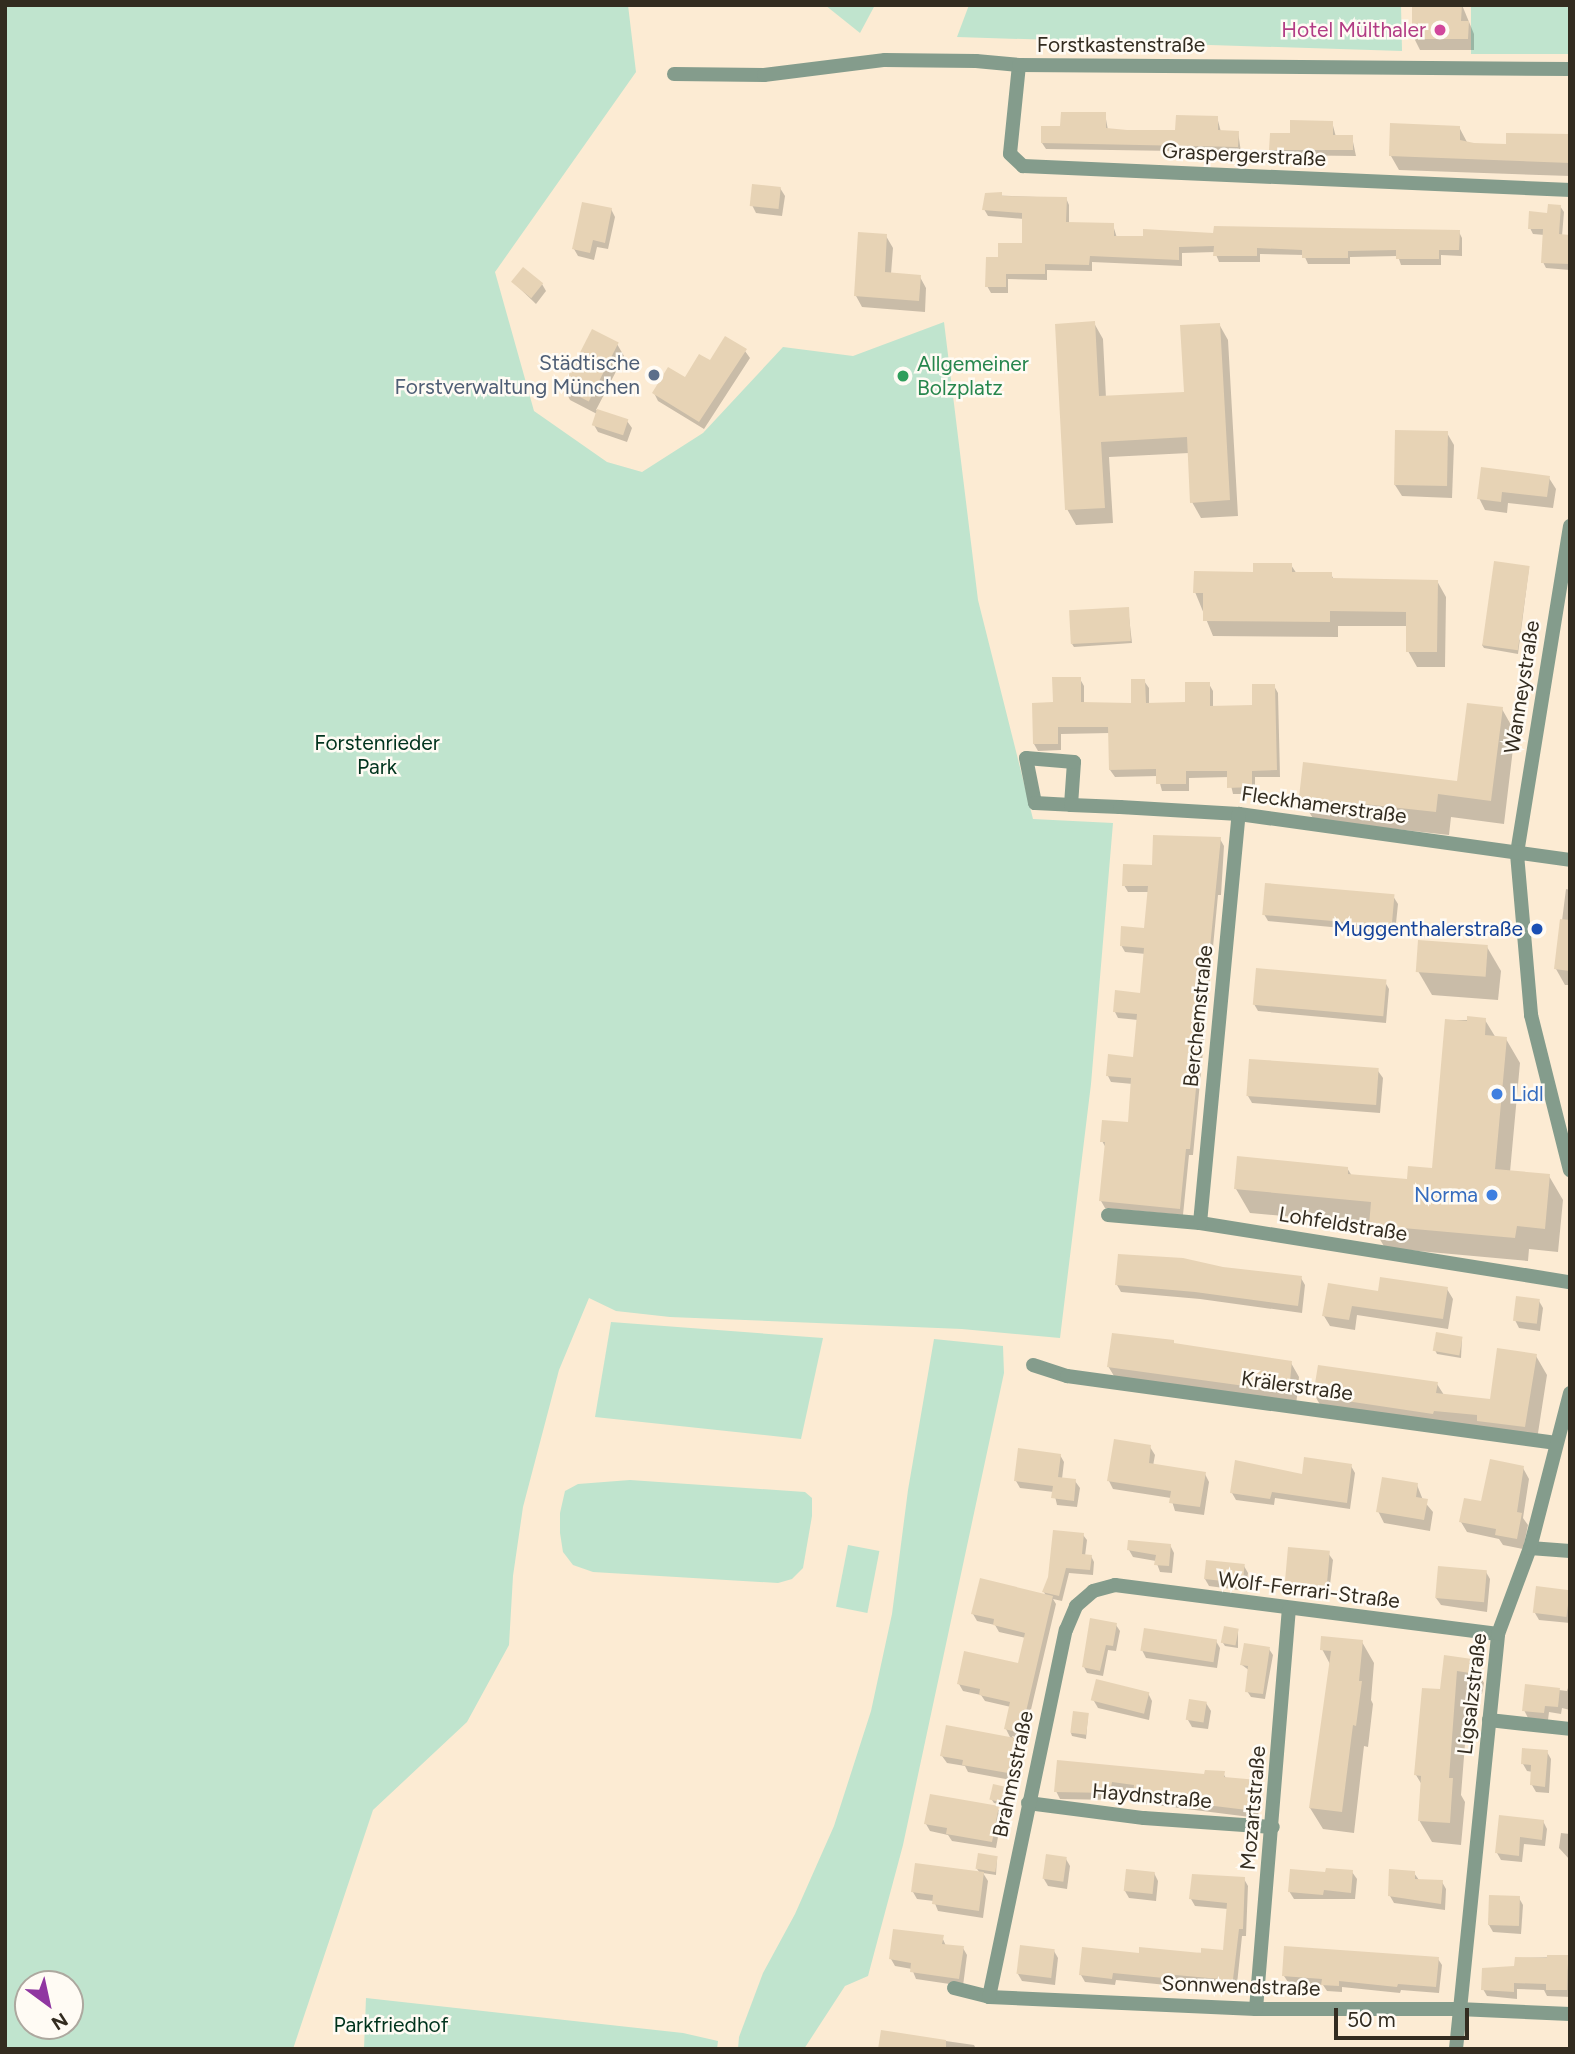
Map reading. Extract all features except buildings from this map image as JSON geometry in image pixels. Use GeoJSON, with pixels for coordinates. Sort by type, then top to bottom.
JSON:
{"type":"FeatureCollection","features":[{"type":"Feature","properties":{"kind":"street","name":"Forstkastenstraße"},"geometry":{"type":"LineString","coordinates":[[674,74],[707,77],[764,75],[885,60],[976,61],[1019,65],[1570,69]]}},
{"type":"Feature","properties":{"kind":"street","name":"Graspergerstraße"},"geometry":{"type":"LineString","coordinates":[[1019,65],[1010,154],[1023,166],[1570,190]]}},
{"type":"Feature","properties":{"kind":"street","name":"Wanneystraße"},"geometry":{"type":"LineString","coordinates":[[1517,854],[1570,526]]}},
{"type":"Feature","properties":{"kind":"street","name":"Fleckhamerstraße"},"geometry":{"type":"LineString","coordinates":[[1071,806],[1238,814],[1570,860]]}},
{"type":"Feature","properties":{"kind":"street","name":"Berchemstraße"},"geometry":{"type":"LineString","coordinates":[[1200,1223],[1238,814]]}},
{"type":"Feature","properties":{"kind":"street"},"geometry":{"type":"LineString","coordinates":[[1517,854],[1531,1015],[1570,1170]]}},
{"type":"Feature","properties":{"kind":"street","name":"Lohfeldstraße"},"geometry":{"type":"LineString","coordinates":[[1108,1215],[1200,1223],[1570,1282]]}},
{"type":"Feature","properties":{"kind":"street","name":"Krälerstraße"},"geometry":{"type":"LineString","coordinates":[[1033,1365],[1067,1376],[1556,1443]]}},
{"type":"Feature","properties":{"kind":"street","name":"Ligsalzstraße"},"geometry":{"type":"LineString","coordinates":[[1455,2049],[1498,1634],[1530,1548],[1570,1393]]}},
{"type":"Feature","properties":{"kind":"street"},"geometry":{"type":"LineString","coordinates":[[1530,1548],[1570,1551]]}},
{"type":"Feature","properties":{"kind":"street","name":"Wolf-Ferrari-Straße"},"geometry":{"type":"LineString","coordinates":[[1115,1585],[1289,1610],[1498,1634]]}},
{"type":"Feature","properties":{"kind":"street","name":"Brahmsstraße"},"geometry":{"type":"LineString","coordinates":[[989,1997],[1066,1630],[1076,1606],[1093,1591],[1115,1585]]}},
{"type":"Feature","properties":{"kind":"street","name":"Mozartstraße"},"geometry":{"type":"LineString","coordinates":[[1256,2009],[1289,1610]]}},
{"type":"Feature","properties":{"kind":"street"},"geometry":{"type":"LineString","coordinates":[[1489,1720],[1570,1729]]}},
{"type":"Feature","properties":{"kind":"street","name":"Haydnstraße"},"geometry":{"type":"LineString","coordinates":[[1028,1803],[1144,1818],[1273,1827]]}},
{"type":"Feature","properties":{"kind":"street","name":"Sonnwendstraße"},"geometry":{"type":"LineString","coordinates":[[954,1988],[989,1997],[1256,2009],[1458,2009],[1570,2014]]}},
{"type":"Feature","properties":{"kind":"green space","name":"Forstenrieder Park"},"geometry":{"type":"Polygon","coordinates":[[[5,5],[628,5],[636,72],[495,272],[534,411],[607,462],[642,472],[703,433],[783,347],[853,356],[944,322],[978,600],[1033,819],[1113,823],[1091,1084],[1060,1338],[962,1329],[670,1317],[616,1311],[589,1298],[559,1370],[523,1507],[513,1576],[509,1645],[467,1722],[373,1810],[293,2049],[5,2049],[5,5]]]}},
{"type":"Feature","properties":{"kind":"green space"},"geometry":{"type":"Polygon","coordinates":[[[825,5],[875,5],[860,33],[825,5]]]}},
{"type":"Feature","properties":{"kind":"green space"},"geometry":{"type":"Polygon","coordinates":[[[969,5],[1401,5],[1402,51],[957,37],[969,5]]]}},
{"type":"Feature","properties":{"kind":"green space"},"geometry":{"type":"Polygon","coordinates":[[[1471,5],[1570,5],[1570,54],[1471,54],[1471,5]]]}},
{"type":"Feature","properties":{"kind":"green space"},"geometry":{"type":"Polygon","coordinates":[[[611,1322],[823,1338],[801,1439],[595,1417],[611,1322]]]}},
{"type":"Feature","properties":{"kind":"green space"},"geometry":{"type":"Polygon","coordinates":[[[934,1339],[1003,1346],[1004,1373],[903,1845],[868,1976],[845,1986],[804,2049],[738,2049],[739,2037],[763,1973],[795,1914],[834,1826],[871,1711],[892,1614],[908,1490],[934,1339]]]}},
{"type":"Feature","properties":{"kind":"green space"},"geometry":{"type":"Polygon","coordinates":[[[630,1480],[805,1492],[812,1498],[812,1516],[803,1568],[792,1579],[778,1583],[593,1572],[573,1565],[563,1552],[560,1533],[560,1513],[565,1491],[578,1484],[630,1480]]]}},
{"type":"Feature","properties":{"kind":"green space"},"geometry":{"type":"Polygon","coordinates":[[[848,1545],[879,1551],[867,1613],[836,1607],[848,1545]]]}},
{"type":"Feature","properties":{"kind":"green space","name":"Parkfriedhof"},"geometry":{"type":"Polygon","coordinates":[[[366,1998],[683,2033],[718,2041],[717,2049],[364,2049],[366,1998]]]}},
{"type":"Feature","properties":{"kind":"place","name":"Hotel Mülthaler"},"geometry":{"type":"Point","coordinates":[1440,30]}},
{"type":"Feature","properties":{"kind":"place","name":"Städtische Forstverwaltung München"},"geometry":{"type":"Point","coordinates":[654,375]}},
{"type":"Feature","properties":{"kind":"place","name":"Allgemeiner Bolzplatz"},"geometry":{"type":"Point","coordinates":[903,376]}},
{"type":"Feature","properties":{"kind":"place","name":"Muggenthalerstraße"},"geometry":{"type":"Point","coordinates":[1537,929]}},
{"type":"Feature","properties":{"kind":"place","name":"Lidl"},"geometry":{"type":"Point","coordinates":[1497,1094]}},
{"type":"Feature","properties":{"kind":"place","name":"Norma"},"geometry":{"type":"Point","coordinates":[1492,1195]}}]}
